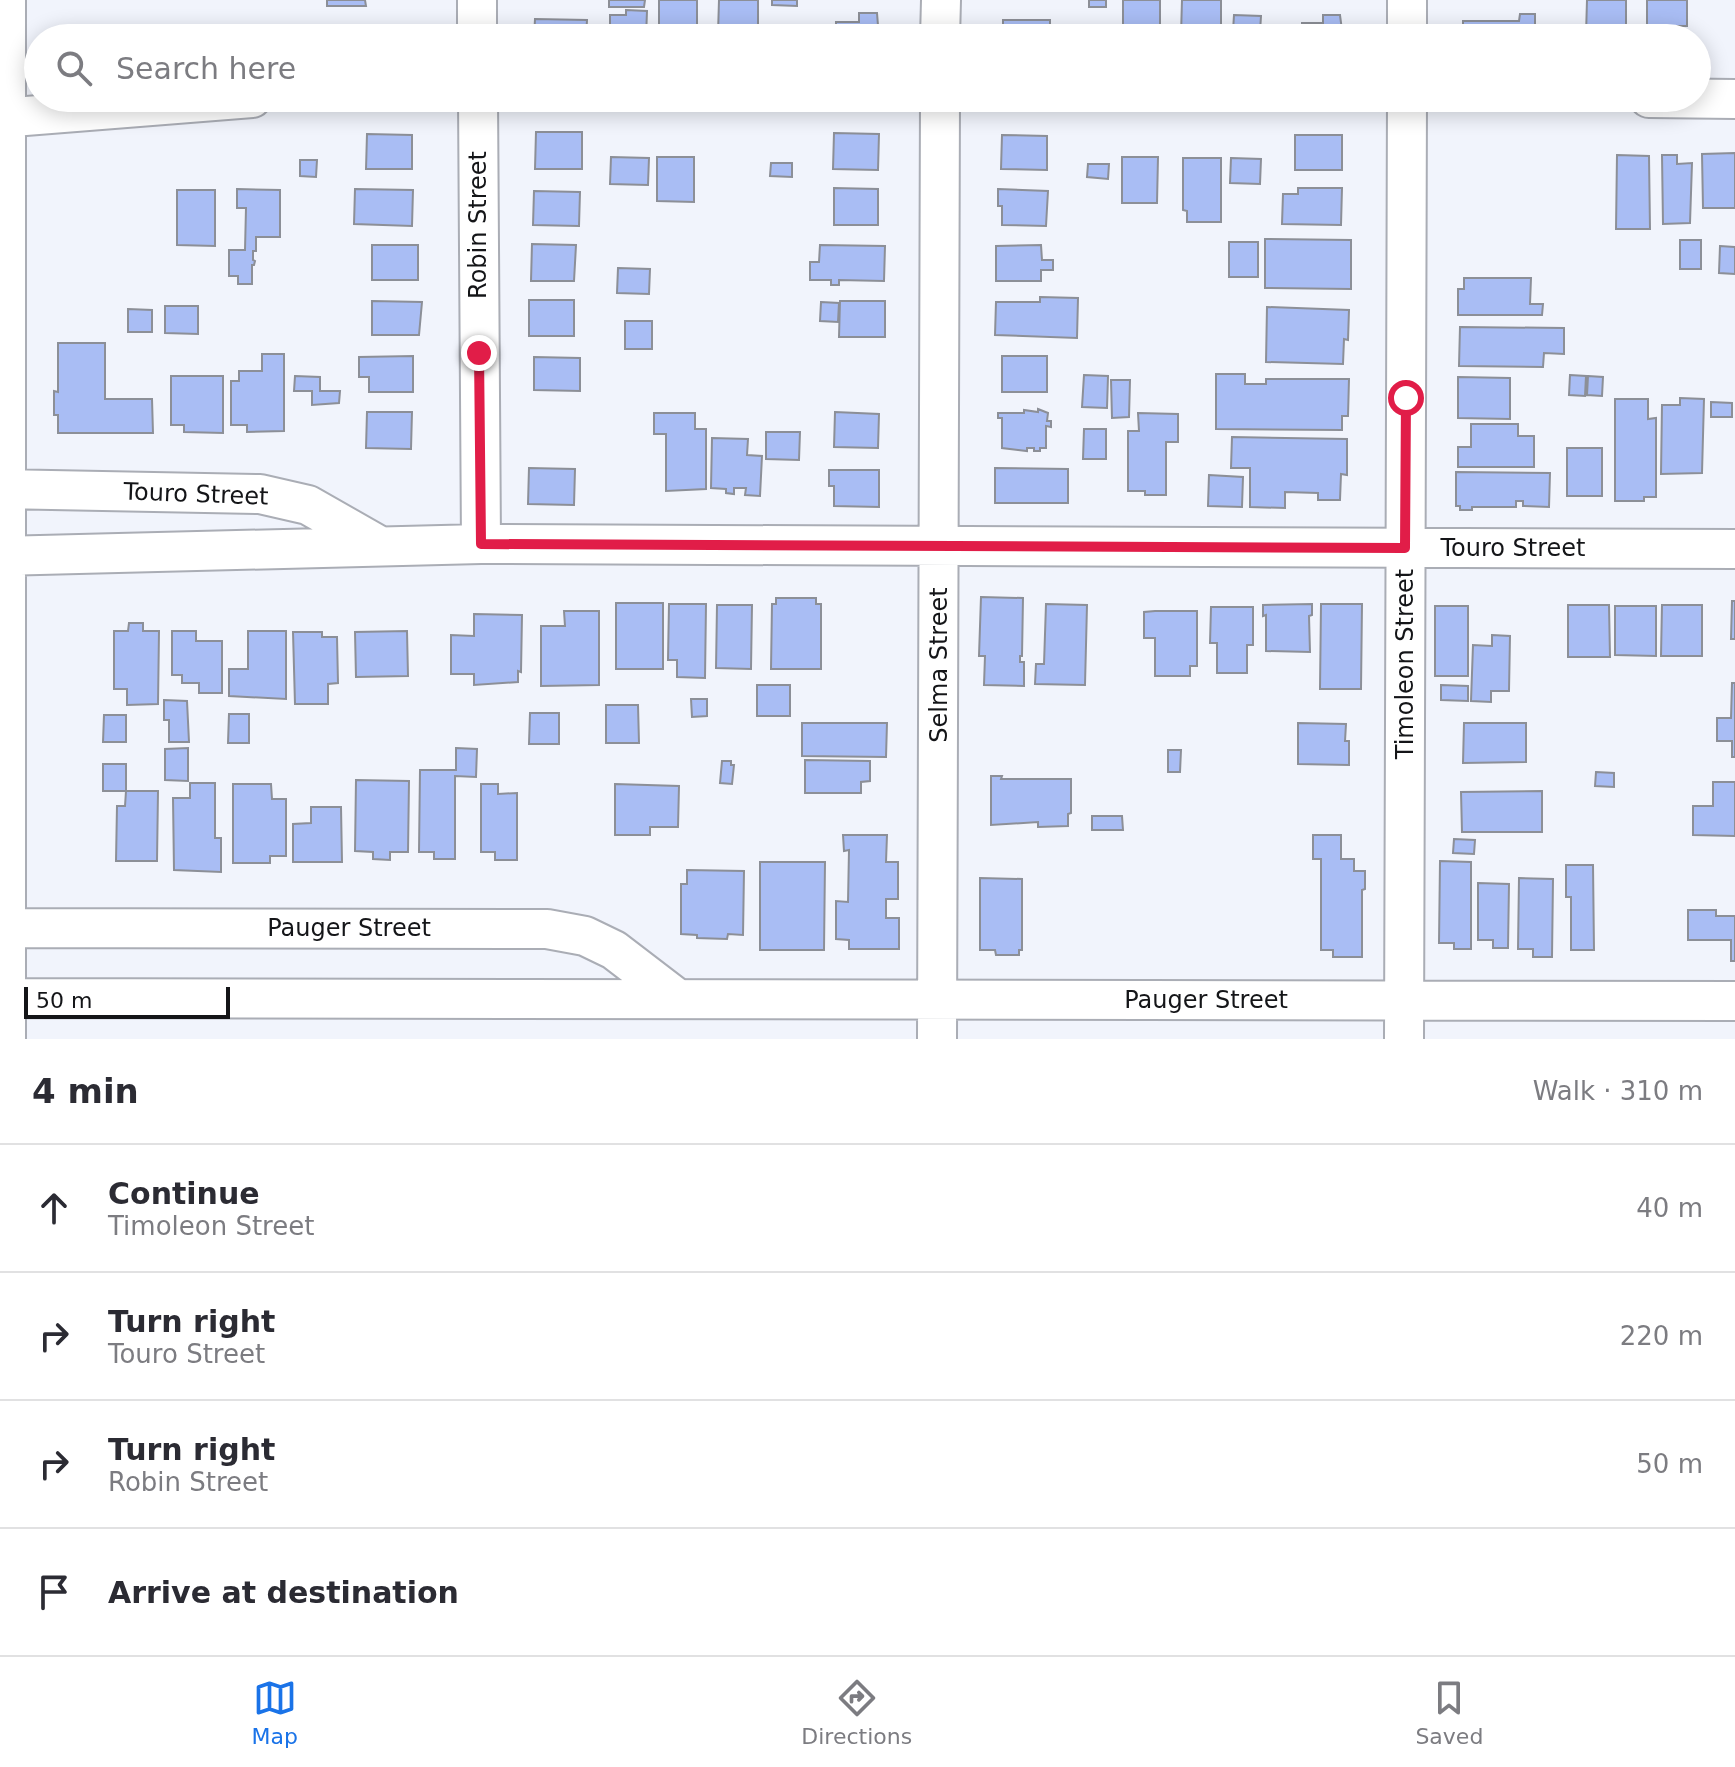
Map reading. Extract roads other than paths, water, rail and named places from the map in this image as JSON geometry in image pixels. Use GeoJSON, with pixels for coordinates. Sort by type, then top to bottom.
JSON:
{"type":"FeatureCollection","features":[{"type":"Feature","properties":{"kind":"street"},"geometry":{"type":"LineString","coordinates":[[6,0],[15,46],[4,118],[3,998],[6,1039]]}},
{"type":"Feature","properties":{"kind":"street"},"geometry":{"type":"LineString","coordinates":[[477,0],[477,24]]}},
{"type":"Feature","properties":{"kind":"street"},"geometry":{"type":"LineString","coordinates":[[940,24],[941,0]]}},
{"type":"Feature","properties":{"kind":"street"},"geometry":{"type":"LineString","coordinates":[[1407,0],[1407,24]]}},
{"type":"Feature","properties":{"kind":"street"},"geometry":{"type":"LineString","coordinates":[[1711,99],[1735,99]]}},
{"type":"Feature","properties":{"kind":"street"},"geometry":{"type":"LineString","coordinates":[[4,118],[78,112]]}},
{"type":"Feature","properties":{"kind":"street","name":"Robin Street"},"geometry":{"type":"LineString","coordinates":[[478,112],[481,544]]}},
{"type":"Feature","properties":{"kind":"street","name":"Selma Street"},"geometry":{"type":"LineString","coordinates":[[937,1039],[940,112]]}},
{"type":"Feature","properties":{"kind":"street","name":"Timoleon Street"},"geometry":{"type":"LineString","coordinates":[[1404,1039],[1407,112]]}},
{"type":"Feature","properties":{"kind":"street","name":"Touro Street"},"geometry":{"type":"LineString","coordinates":[[3,489],[260,494],[308,505],[380,546]]}},
{"type":"Feature","properties":{"kind":"street","name":"Touro Street"},"geometry":{"type":"LineString","coordinates":[[3,556],[481,544],[1735,549]]}},
{"type":"Feature","properties":{"kind":"street","name":"Pauger Street"},"geometry":{"type":"LineString","coordinates":[[3,928],[547,929],[585,936],[614,950],[678,999]]}},
{"type":"Feature","properties":{"kind":"street","name":"Pauger Street"},"geometry":{"type":"LineString","coordinates":[[3,998],[1735,1001]]}}]}
